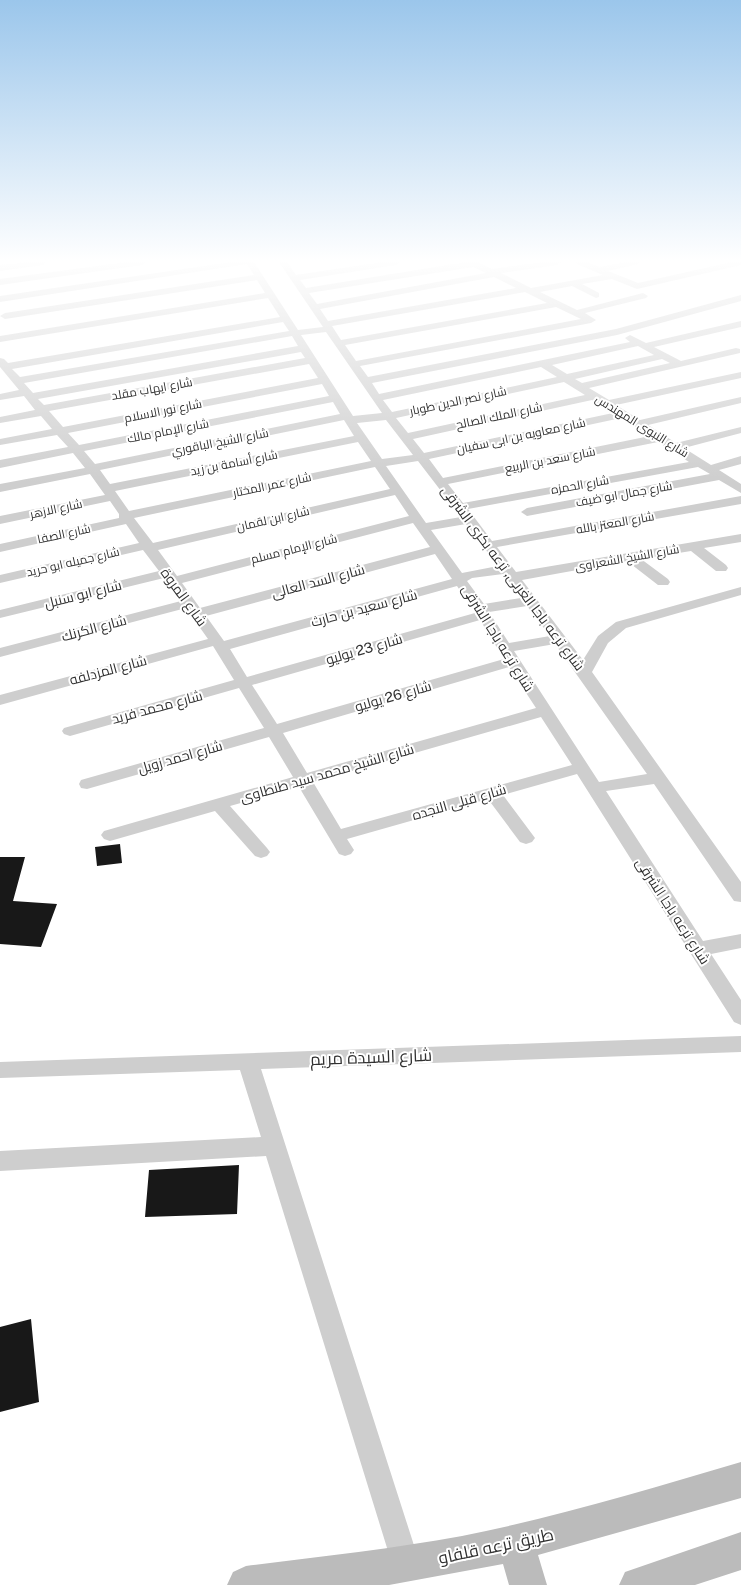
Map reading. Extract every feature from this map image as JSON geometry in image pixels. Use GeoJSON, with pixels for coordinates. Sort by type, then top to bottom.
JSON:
{"type":"FeatureCollection","features":[{"type":"Feature","properties":{"kind":"street"},"geometry":{"type":"LineString","coordinates":[[0,339],[17,336]]}},
{"type":"Feature","properties":{"kind":"street"},"geometry":{"type":"LineString","coordinates":[[5,370],[169,336]]}},
{"type":"Feature","properties":{"kind":"street"},"geometry":{"type":"LineString","coordinates":[[5,370],[272,336]]}},
{"type":"Feature","properties":{"kind":"street","name":"شارع ترعه باجا الشرقى"},"geometry":{"type":"LineString","coordinates":[[297,336],[361,438],[482,612],[741,1017]]}},
{"type":"Feature","properties":{"kind":"street","name":"شارع ترعه باجا الغربى, ترعه بكرى الشرقى"},"geometry":{"type":"LineString","coordinates":[[334,336],[389,416],[460,506],[584,672],[741,896]]}},
{"type":"Feature","properties":{"kind":"street"},"geometry":{"type":"LineString","coordinates":[[339,343],[378,336]]}},
{"type":"Feature","properties":{"kind":"street"},"geometry":{"type":"LineString","coordinates":[[354,364],[504,336]]}},
{"type":"Feature","properties":{"kind":"street"},"geometry":{"type":"LineString","coordinates":[[365,381],[597,336]]}},
{"type":"Feature","properties":{"kind":"street"},"geometry":{"type":"LineString","coordinates":[[625,336],[679,364]]}},
{"type":"Feature","properties":{"kind":"street"},"geometry":{"type":"LineString","coordinates":[[376,398],[542,363],[682,336]]}},
{"type":"Feature","properties":{"kind":"street"},"geometry":{"type":"LineString","coordinates":[[580,387],[736,351]]}},
{"type":"Feature","properties":{"kind":"street"},"geometry":{"type":"LineString","coordinates":[[0,396],[28,394],[309,354]]}},
{"type":"Feature","properties":{"kind":"street","name":"شارع ايهاب مقلد"},"geometry":{"type":"LineString","coordinates":[[0,420],[309,354]]}},
{"type":"Feature","properties":{"kind":"street","name":"شارع نصر الدين طوبار"},"geometry":{"type":"LineString","coordinates":[[349,418],[389,416],[663,356]]}},
{"type":"Feature","properties":{"kind":"street","name":"شارع النبوى المهندس"},"geometry":{"type":"LineString","coordinates":[[542,363],[741,489]]}},
{"type":"Feature","properties":{"kind":"street","name":"شارع المروة"},"geometry":{"type":"LineString","coordinates":[[5,370],[28,394],[92,469],[218,644],[274,730],[341,843]]}},
{"type":"Feature","properties":{"kind":"street"},"geometry":{"type":"LineString","coordinates":[[607,404],[741,375]]}},
{"type":"Feature","properties":{"kind":"street","name":"شارع نور الاسلام"},"geometry":{"type":"LineString","coordinates":[[0,442],[325,380]]}},
{"type":"Feature","properties":{"kind":"street","name":"شارع الملك الصالح"},"geometry":{"type":"LineString","coordinates":[[405,437],[594,396]]}},
{"type":"Feature","properties":{"kind":"street","name":"شارع الإمام مالك"},"geometry":{"type":"LineString","coordinates":[[0,464],[337,398]]}},
{"type":"Feature","properties":{"kind":"street"},"geometry":{"type":"LineString","coordinates":[[638,424],[741,400]]}},
{"type":"Feature","properties":{"kind":"street","name":"شارع معاويه بن ابى سفيان"},"geometry":{"type":"LineString","coordinates":[[420,457],[623,414]]}},
{"type":"Feature","properties":{"kind":"street","name":"شارع الشيخ الباقوري"},"geometry":{"type":"LineString","coordinates":[[0,488],[349,418]]}},
{"type":"Feature","properties":{"kind":"street"},"geometry":{"type":"LineString","coordinates":[[675,447],[741,430]]}},
{"type":"Feature","properties":{"kind":"street","name":"شارع أسامة بن زيد"},"geometry":{"type":"LineString","coordinates":[[109,493],[361,438]]}},
{"type":"Feature","properties":{"kind":"street","name":"شارع سعد بن الربيع"},"geometry":{"type":"LineString","coordinates":[[440,482],[660,438]]}},
{"type":"Feature","properties":{"kind":"street","name":"شارع عمر المختار"},"geometry":{"type":"LineString","coordinates":[[126,518],[378,463],[420,457]]}},
{"type":"Feature","properties":{"kind":"street","name":"شارع الحمزه"},"geometry":{"type":"LineString","coordinates":[[460,506],[741,460]]}},
{"type":"Feature","properties":{"kind":"street","name":"شارع جمال ابو ضيف"},"geometry":{"type":"LineString","coordinates":[[527,512],[721,476]]}},
{"type":"Feature","properties":{"kind":"street","name":"شارع ابن لقمان"},"geometry":{"type":"LineString","coordinates":[[147,546],[398,491]]}},
{"type":"Feature","properties":{"kind":"street","name":"شارع الازهر"},"geometry":{"type":"LineString","coordinates":[[0,520],[109,493]]}},
{"type":"Feature","properties":{"kind":"street","name":"شارع المعتز بالله"},"geometry":{"type":"LineString","coordinates":[[489,545],[741,500]]}},
{"type":"Feature","properties":{"kind":"street","name":"شارع الصفا"},"geometry":{"type":"LineString","coordinates":[[0,548],[126,518]]}},
{"type":"Feature","properties":{"kind":"street","name":"شارع الإمام مسلم"},"geometry":{"type":"LineString","coordinates":[[169,577],[420,522],[470,520]]}},
{"type":"Feature","properties":{"kind":"street","name":"شارع الشيخ الشعراوى"},"geometry":{"type":"LineString","coordinates":[[510,573],[630,557],[741,538]]}},
{"type":"Feature","properties":{"kind":"street","name":"شارع جميله ابو حريد"},"geometry":{"type":"LineString","coordinates":[[0,579],[147,546]]}},
{"type":"Feature","properties":{"kind":"street"},"geometry":{"type":"LineString","coordinates":[[692,546],[720,568]]}},
{"type":"Feature","properties":{"kind":"street","name":"شارع السد العالى"},"geometry":{"type":"LineString","coordinates":[[192,608],[439,549]]}},
{"type":"Feature","properties":{"kind":"street"},"geometry":{"type":"LineString","coordinates":[[630,557],[663,582]]}},
{"type":"Feature","properties":{"kind":"street","name":"شارع سعيد بن حارث"},"geometry":{"type":"LineString","coordinates":[[218,644],[461,580],[468,575],[510,573]]}},
{"type":"Feature","properties":{"kind":"street","name":"شارع ابو سنبل"},"geometry":{"type":"LineString","coordinates":[[0,614],[169,577]]}},
{"type":"Feature","properties":{"kind":"street"},"geometry":{"type":"LineString","coordinates":[[584,672],[599,643],[611,630],[621,625],[741,591]]}},
{"type":"Feature","properties":{"kind":"street","name":"شارع 23 يوليو"},"geometry":{"type":"LineString","coordinates":[[244,683],[482,612],[530,600]]}},
{"type":"Feature","properties":{"kind":"street","name":"شارع الكرنك"},"geometry":{"type":"LineString","coordinates":[[0,653],[192,608]]}},
{"type":"Feature","properties":{"kind":"street"},"geometry":{"type":"LineString","coordinates":[[505,648],[559,639]]}},
{"type":"Feature","properties":{"kind":"street","name":"شارع المزدلفه"},"geometry":{"type":"LineString","coordinates":[[0,700],[218,644]]}},
{"type":"Feature","properties":{"kind":"street","name":"شارع 26 يوليو"},"geometry":{"type":"LineString","coordinates":[[274,730],[513,661]]}},
{"type":"Feature","properties":{"kind":"street","name":"شارع محمد فريد"},"geometry":{"type":"LineString","coordinates":[[70,731],[244,683]]}},
{"type":"Feature","properties":{"kind":"street","name":"شارع الشيخ محمد سيد طنطاوى"},"geometry":{"type":"LineString","coordinates":[[110,836],[544,711]]}},
{"type":"Feature","properties":{"kind":"street","name":"شارع احمد زويل"},"geometry":{"type":"LineString","coordinates":[[87,784],[274,730]]}},
{"type":"Feature","properties":{"kind":"street","name":"شارع قبلى النجده"},"geometry":{"type":"LineString","coordinates":[[341,843],[492,793],[581,768]]}},
{"type":"Feature","properties":{"kind":"street"},"geometry":{"type":"LineString","coordinates":[[594,788],[658,778]]}},
{"type":"Feature","properties":{"kind":"street"},"geometry":{"type":"LineString","coordinates":[[492,793],[526,838]]}},
{"type":"Feature","properties":{"kind":"street"},"geometry":{"type":"LineString","coordinates":[[218,804],[261,852]]}},
{"type":"Feature","properties":{"kind":"street"},"geometry":{"type":"LineString","coordinates":[[698,950],[741,941]]}},
{"type":"Feature","properties":{"kind":"street","name":"شارع السيدة مريم"},"geometry":{"type":"LineString","coordinates":[[0,1070],[741,1044]]}},
{"type":"Feature","properties":{"kind":"street"},"geometry":{"type":"LineString","coordinates":[[248,1062],[406,1564]]}},
{"type":"Feature","properties":{"kind":"street"},"geometry":{"type":"LineString","coordinates":[[0,1161],[275,1146]]}},
{"type":"Feature","properties":{"kind":"street","name":"طريق ترعه قلفاو"},"geometry":{"type":"LineString","coordinates":[[246,1585],[406,1564],[516,1543],[598,1523],[741,1480]]}},
{"type":"Feature","properties":{"kind":"street"},"geometry":{"type":"LineString","coordinates":[[516,1543],[528,1585]]}},
{"type":"Feature","properties":{"kind":"street"},"geometry":{"type":"LineString","coordinates":[[638,1585],[741,1552]]}},
{"type":"Feature","properties":{"kind":"building"},"geometry":{"type":"Polygon","coordinates":[[[120,844],[122,863],[97,866],[95,847],[120,844]]]}},
{"type":"Feature","properties":{"kind":"building"},"geometry":{"type":"Polygon","coordinates":[[[0,857],[25,857],[13,901],[57,904],[41,947],[0,944],[0,857]]]}},
{"type":"Feature","properties":{"kind":"building"},"geometry":{"type":"Polygon","coordinates":[[[239,1165],[237,1214],[145,1217],[149,1170],[239,1165]]]}},
{"type":"Feature","properties":{"kind":"building"},"geometry":{"type":"Polygon","coordinates":[[[31,1319],[39,1402],[0,1412],[0,1327],[31,1319]]]}}]}
